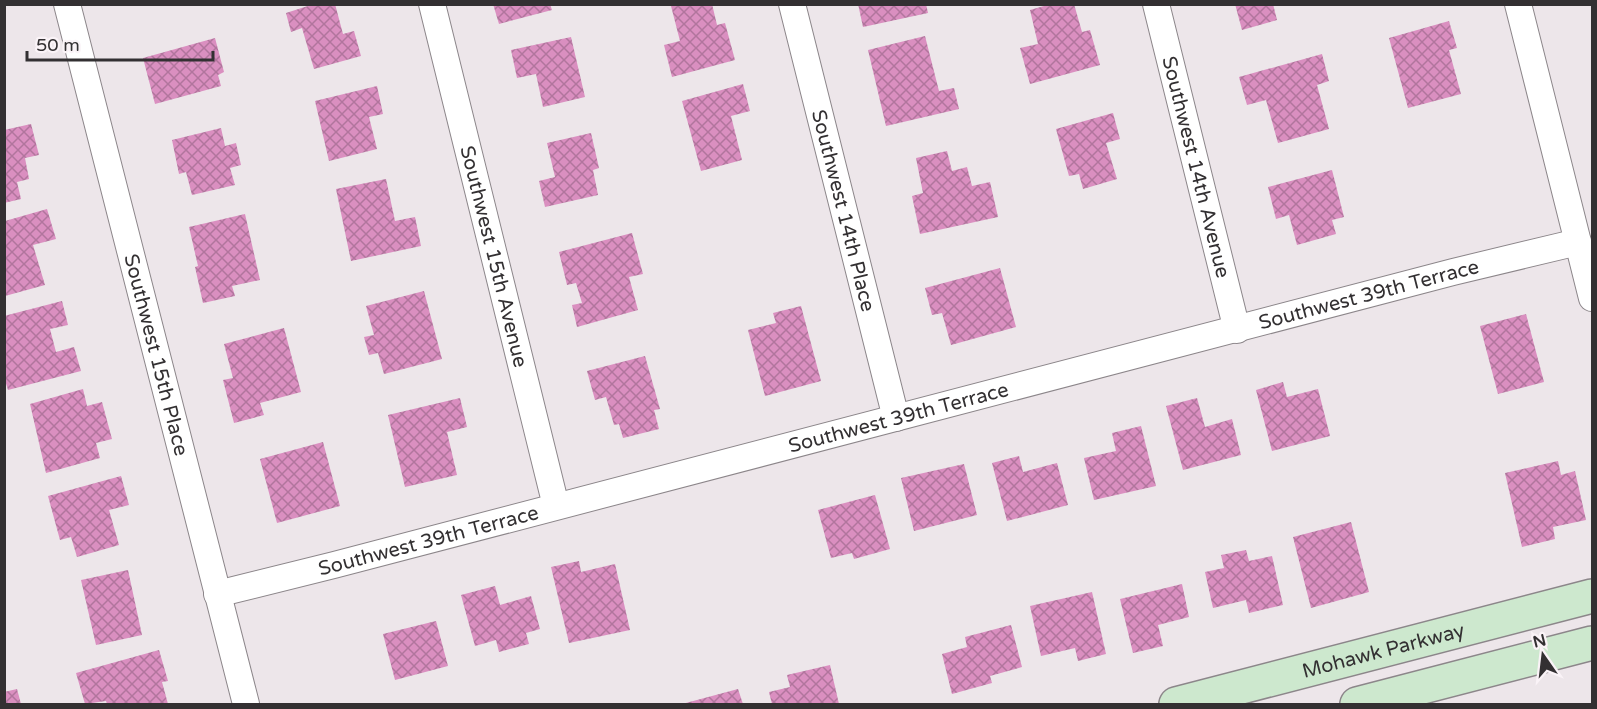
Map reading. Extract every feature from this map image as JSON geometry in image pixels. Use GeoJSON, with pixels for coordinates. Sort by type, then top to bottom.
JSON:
{"type":"FeatureCollection","features":[{"type":"Feature","properties":{"kind":"street","name":"Southwest 15th Place"},"geometry":{"type":"LineString","coordinates":[[67,4],[246,705]]}},
{"type":"Feature","properties":{"kind":"street","name":"Southwest 15th Avenue"},"geometry":{"type":"LineString","coordinates":[[432,4],[556,506]]}},
{"type":"Feature","properties":{"kind":"street","name":"Southwest 14th Place"},"geometry":{"type":"LineString","coordinates":[[792,4],[896,418]]}},
{"type":"Feature","properties":{"kind":"street","name":"Southwest 14th Avenue"},"geometry":{"type":"LineString","coordinates":[[1156,4],[1237,330]]}},
{"type":"Feature","properties":{"kind":"street"},"geometry":{"type":"LineString","coordinates":[[1518,4],[1593,298]]}},
{"type":"Feature","properties":{"kind":"street","name":"Southwest 39th Terrace"},"geometry":{"type":"LineString","coordinates":[[217,594],[334,566],[1453,272],[1578,242]]}},
{"type":"Feature","properties":{"kind":"street","name":"Mohawk Parkway"},"geometry":{"type":"LineString","coordinates":[[1176,705],[1593,596]]}},
{"type":"Feature","properties":{"kind":"street"},"geometry":{"type":"LineString","coordinates":[[1357,705],[1593,643]]}},
{"type":"Feature","properties":{"kind":"building"},"geometry":{"type":"Polygon","coordinates":[[[314,4],[335,4],[343,34],[354,31],[361,56],[314,69],[302,28],[291,32],[286,13],[314,4]]]}},
{"type":"Feature","properties":{"kind":"building"},"geometry":{"type":"Polygon","coordinates":[[[493,4],[550,4],[552,10],[499,24],[493,4]]]}},
{"type":"Feature","properties":{"kind":"building"},"geometry":{"type":"Polygon","coordinates":[[[712,4],[717,25],[725,23],[735,60],[672,77],[664,45],[680,41],[671,6],[712,4]]]}},
{"type":"Feature","properties":{"kind":"building"},"geometry":{"type":"Polygon","coordinates":[[[858,4],[926,4],[928,13],[863,27],[858,4]]]}},
{"type":"Feature","properties":{"kind":"building"},"geometry":{"type":"Polygon","coordinates":[[[1051,4],[1074,4],[1082,32],[1090,30],[1100,65],[1030,84],[1020,48],[1038,44],[1030,10],[1051,4]]]}},
{"type":"Feature","properties":{"kind":"building"},"geometry":{"type":"Polygon","coordinates":[[[1235,4],[1273,4],[1277,20],[1242,30],[1235,4]]]}},
{"type":"Feature","properties":{"kind":"building"},"geometry":{"type":"Polygon","coordinates":[[[1449,21],[1457,48],[1449,50],[1461,94],[1408,108],[1389,38],[1449,21]]]}},
{"type":"Feature","properties":{"kind":"building"},"geometry":{"type":"Polygon","coordinates":[[[925,36],[939,91],[954,88],[959,109],[886,126],[868,50],[925,36]]]}},
{"type":"Feature","properties":{"kind":"building"},"geometry":{"type":"Polygon","coordinates":[[[571,37],[585,97],[543,107],[536,74],[517,78],[511,50],[571,37]]]}},
{"type":"Feature","properties":{"kind":"building"},"geometry":{"type":"Polygon","coordinates":[[[215,38],[224,72],[218,75],[221,86],[155,104],[143,58],[215,38]]]}},
{"type":"Feature","properties":{"kind":"building"},"geometry":{"type":"Polygon","coordinates":[[[1322,54],[1329,81],[1317,85],[1329,129],[1278,143],[1266,100],[1247,105],[1239,77],[1322,54]]]}},
{"type":"Feature","properties":{"kind":"building"},"geometry":{"type":"Polygon","coordinates":[[[743,84],[750,111],[731,116],[742,160],[701,171],[682,101],[743,84]]]}},
{"type":"Feature","properties":{"kind":"building"},"geometry":{"type":"Polygon","coordinates":[[[377,86],[383,114],[369,117],[377,149],[329,161],[315,101],[377,86]]]}},
{"type":"Feature","properties":{"kind":"building"},"geometry":{"type":"Polygon","coordinates":[[[1113,113],[1120,139],[1106,143],[1117,179],[1083,189],[1079,174],[1069,176],[1056,129],[1113,113]]]}},
{"type":"Feature","properties":{"kind":"building"},"geometry":{"type":"Polygon","coordinates":[[[31,124],[39,155],[25,158],[29,179],[17,182],[21,199],[4,203],[4,130],[31,124]]]}},
{"type":"Feature","properties":{"kind":"building"},"geometry":{"type":"Polygon","coordinates":[[[221,128],[225,146],[236,143],[241,165],[230,168],[235,185],[192,195],[186,172],[179,174],[172,140],[221,128]]]}},
{"type":"Feature","properties":{"kind":"building"},"geometry":{"type":"Polygon","coordinates":[[[591,133],[599,168],[593,170],[598,195],[545,207],[539,181],[555,177],[547,143],[591,133]]]}},
{"type":"Feature","properties":{"kind":"building"},"geometry":{"type":"Polygon","coordinates":[[[947,151],[952,171],[967,167],[972,186],[990,182],[998,217],[920,234],[912,196],[923,193],[916,158],[947,151]]]}},
{"type":"Feature","properties":{"kind":"building"},"geometry":{"type":"Polygon","coordinates":[[[1332,170],[1344,217],[1332,220],[1336,234],[1297,245],[1289,215],[1276,219],[1268,187],[1332,170]]]}},
{"type":"Feature","properties":{"kind":"building"},"geometry":{"type":"Polygon","coordinates":[[[386,179],[395,221],[415,217],[421,246],[351,261],[336,189],[386,179]]]}},
{"type":"Feature","properties":{"kind":"building"},"geometry":{"type":"Polygon","coordinates":[[[47,209],[56,239],[33,245],[45,285],[5,296],[5,221],[47,209]]]}},
{"type":"Feature","properties":{"kind":"building"},"geometry":{"type":"Polygon","coordinates":[[[245,214],[260,280],[232,286],[235,296],[203,303],[189,227],[245,214]]]}},
{"type":"Feature","properties":{"kind":"building"},"geometry":{"type":"Polygon","coordinates":[[[632,233],[643,274],[629,277],[638,310],[577,327],[572,305],[582,303],[576,283],[567,285],[559,252],[632,233]]]}},
{"type":"Feature","properties":{"kind":"building"},"geometry":{"type":"Polygon","coordinates":[[[1000,268],[1016,327],[951,345],[942,313],[932,315],[925,288],[1000,268]]]}},
{"type":"Feature","properties":{"kind":"building"},"geometry":{"type":"Polygon","coordinates":[[[424,291],[442,359],[384,374],[378,353],[369,355],[364,337],[374,335],[366,306],[424,291]]]}},
{"type":"Feature","properties":{"kind":"building"},"geometry":{"type":"Polygon","coordinates":[[[62,301],[68,325],[50,329],[56,352],[74,347],[81,371],[8,390],[4,377],[4,316],[62,301]]]}},
{"type":"Feature","properties":{"kind":"building"},"geometry":{"type":"Polygon","coordinates":[[[801,306],[821,381],[765,396],[748,330],[776,323],[773,313],[801,306]]]}},
{"type":"Feature","properties":{"kind":"building"},"geometry":{"type":"Polygon","coordinates":[[[1526,314],[1544,382],[1498,394],[1480,326],[1526,314]]]}},
{"type":"Feature","properties":{"kind":"building"},"geometry":{"type":"Polygon","coordinates":[[[284,328],[301,392],[260,403],[264,415],[234,423],[223,380],[233,378],[224,344],[284,328]]]}},
{"type":"Feature","properties":{"kind":"building"},"geometry":{"type":"Polygon","coordinates":[[[645,356],[660,409],[654,410],[659,429],[623,438],[619,424],[614,425],[606,397],[595,400],[587,371],[645,356]]]}},
{"type":"Feature","properties":{"kind":"building"},"geometry":{"type":"Polygon","coordinates":[[[1283,382],[1287,397],[1318,389],[1330,436],[1272,451],[1256,390],[1283,382]]]}},
{"type":"Feature","properties":{"kind":"building"},"geometry":{"type":"Polygon","coordinates":[[[83,389],[87,406],[102,402],[112,439],[96,443],[100,458],[46,473],[30,404],[83,389]]]}},
{"type":"Feature","properties":{"kind":"building"},"geometry":{"type":"Polygon","coordinates":[[[460,398],[467,427],[447,432],[457,475],[405,487],[388,415],[460,398]]]}},
{"type":"Feature","properties":{"kind":"building"},"geometry":{"type":"Polygon","coordinates":[[[1197,398],[1205,427],[1232,419],[1241,455],[1183,470],[1166,406],[1197,398]]]}},
{"type":"Feature","properties":{"kind":"building"},"geometry":{"type":"Polygon","coordinates":[[[1141,426],[1156,486],[1094,500],[1084,458],[1116,451],[1112,433],[1141,426]]]}},
{"type":"Feature","properties":{"kind":"building"},"geometry":{"type":"Polygon","coordinates":[[[323,442],[340,506],[277,523],[260,459],[323,442]]]}},
{"type":"Feature","properties":{"kind":"building"},"geometry":{"type":"Polygon","coordinates":[[[1019,456],[1023,472],[1057,463],[1068,505],[1007,521],[992,463],[1019,456]]]}},
{"type":"Feature","properties":{"kind":"building"},"geometry":{"type":"Polygon","coordinates":[[[1558,461],[1561,475],[1575,471],[1586,520],[1553,527],[1555,539],[1522,547],[1505,473],[1558,461]]]}},
{"type":"Feature","properties":{"kind":"building"},"geometry":{"type":"Polygon","coordinates":[[[964,464],[977,515],[914,531],[901,478],[964,464]]]}},
{"type":"Feature","properties":{"kind":"building"},"geometry":{"type":"Polygon","coordinates":[[[121,476],[129,505],[109,510],[119,545],[77,557],[71,537],[60,540],[48,496],[121,476]]]}},
{"type":"Feature","properties":{"kind":"building"},"geometry":{"type":"Polygon","coordinates":[[[875,495],[890,549],[854,559],[852,553],[831,558],[818,510],[875,495]]]}},
{"type":"Feature","properties":{"kind":"building"},"geometry":{"type":"Polygon","coordinates":[[[1351,522],[1369,592],[1311,608],[1293,537],[1351,522]]]}},
{"type":"Feature","properties":{"kind":"building"},"geometry":{"type":"Polygon","coordinates":[[[1246,550],[1249,561],[1272,556],[1283,605],[1249,613],[1246,600],[1213,608],[1205,572],[1224,568],[1221,555],[1246,550]]]}},
{"type":"Feature","properties":{"kind":"building"},"geometry":{"type":"Polygon","coordinates":[[[579,561],[581,572],[615,564],[630,630],[569,643],[551,567],[579,561]]]}},
{"type":"Feature","properties":{"kind":"building"},"geometry":{"type":"Polygon","coordinates":[[[128,570],[142,635],[96,645],[81,580],[128,570]]]}},
{"type":"Feature","properties":{"kind":"building"},"geometry":{"type":"Polygon","coordinates":[[[1182,584],[1189,617],[1158,625],[1163,646],[1133,653],[1120,599],[1182,584]]]}},
{"type":"Feature","properties":{"kind":"building"},"geometry":{"type":"Polygon","coordinates":[[[495,586],[500,605],[531,596],[540,629],[526,633],[529,644],[499,652],[496,640],[475,646],[461,595],[495,586]]]}},
{"type":"Feature","properties":{"kind":"building"},"geometry":{"type":"Polygon","coordinates":[[[1092,592],[1106,654],[1078,661],[1075,648],[1041,656],[1030,606],[1092,592]]]}},
{"type":"Feature","properties":{"kind":"building"},"geometry":{"type":"Polygon","coordinates":[[[436,621],[448,666],[395,680],[383,634],[436,621]]]}},
{"type":"Feature","properties":{"kind":"building"},"geometry":{"type":"Polygon","coordinates":[[[1011,625],[1022,667],[990,676],[992,683],[952,694],[942,654],[967,647],[965,637],[1011,625]]]}},
{"type":"Feature","properties":{"kind":"building"},"geometry":{"type":"Polygon","coordinates":[[[159,650],[168,681],[162,682],[168,704],[107,704],[106,701],[85,704],[76,673],[159,650]]]}},
{"type":"Feature","properties":{"kind":"building"},"geometry":{"type":"Polygon","coordinates":[[[830,665],[839,704],[772,704],[769,692],[790,687],[787,675],[830,665]]]}},
{"type":"Feature","properties":{"kind":"building"},"geometry":{"type":"Polygon","coordinates":[[[17,689],[21,704],[4,704],[4,692],[17,689]]]}},
{"type":"Feature","properties":{"kind":"building"},"geometry":{"type":"Polygon","coordinates":[[[738,689],[743,704],[682,704],[738,689]]]}}]}
